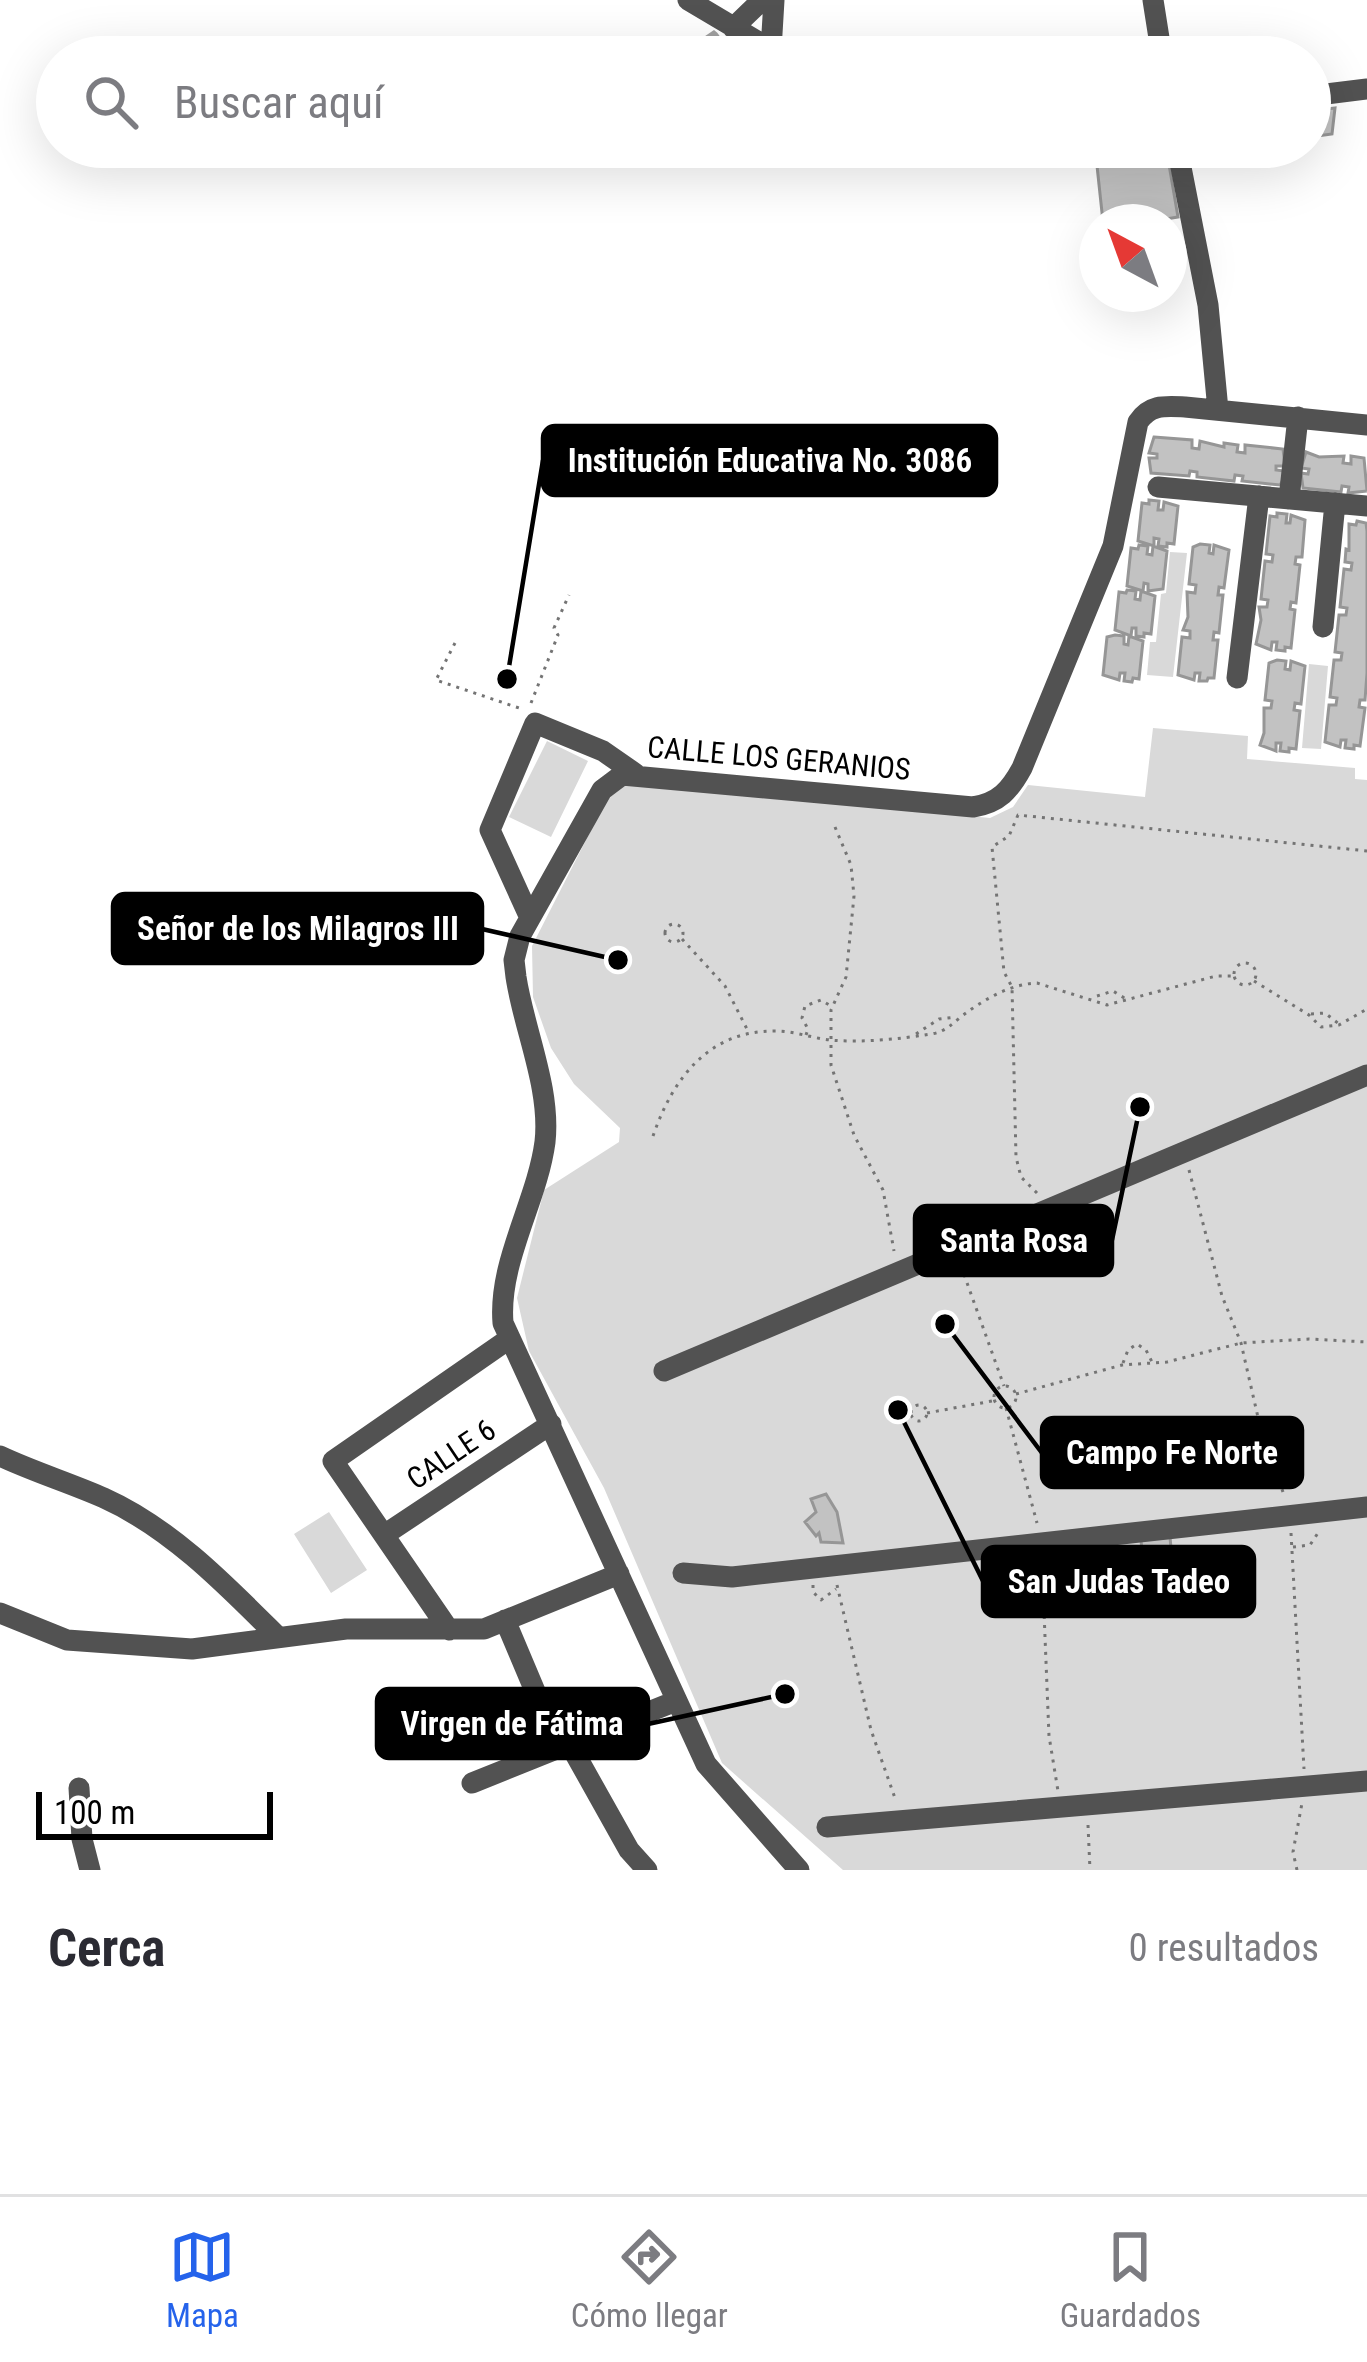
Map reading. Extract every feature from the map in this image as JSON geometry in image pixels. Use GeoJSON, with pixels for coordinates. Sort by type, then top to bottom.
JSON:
{"type":"FeatureCollection","features":[{"type":"Feature","properties":{"kind":"street"},"geometry":{"type":"LineString","coordinates":[[688,0],[748,36]]}},
{"type":"Feature","properties":{"kind":"street"},"geometry":{"type":"LineString","coordinates":[[734,28],[762,0]]}},
{"type":"Feature","properties":{"kind":"street"},"geometry":{"type":"LineString","coordinates":[[774,0],[776,36]]}},
{"type":"Feature","properties":{"kind":"street"},"geometry":{"type":"LineString","coordinates":[[1154,0],[1159,36]]}},
{"type":"Feature","properties":{"kind":"street"},"geometry":{"type":"LineString","coordinates":[[1331,93],[1367,89]]}},
{"type":"Feature","properties":{"kind":"street"},"geometry":{"type":"LineString","coordinates":[[1181,168],[1208,305],[1218,410]]}},
{"type":"Feature","properties":{"kind":"street","name":"CALLE LOS GERANIOS"},"geometry":{"type":"LineString","coordinates":[[800,1870],[706,1764],[509,1339],[502,1304],[545,1138],[544,1098],[514,960],[520,935],[602,790],[617,777],[636,774],[973,807],[1002,797],[1022,768],[1109,557],[1138,422],[1144,413],[1162,406],[1367,424]]}},
{"type":"Feature","properties":{"kind":"street"},"geometry":{"type":"LineString","coordinates":[[1289,499],[1298,417]]}},
{"type":"Feature","properties":{"kind":"street"},"geometry":{"type":"LineString","coordinates":[[1158,487],[1367,506]]}},
{"type":"Feature","properties":{"kind":"street"},"geometry":{"type":"LineString","coordinates":[[1238,678],[1258,496]]}},
{"type":"Feature","properties":{"kind":"street"},"geometry":{"type":"LineString","coordinates":[[1323,626],[1335,503]]}},
{"type":"Feature","properties":{"kind":"street"},"geometry":{"type":"LineString","coordinates":[[530,918],[490,830],[535,723],[603,751],[636,774]]}},
{"type":"Feature","properties":{"kind":"street"},"geometry":{"type":"LineString","coordinates":[[664,1371],[1367,1075]]}},
{"type":"Feature","properties":{"kind":"street"},"geometry":{"type":"LineString","coordinates":[[449,1630],[333,1461],[509,1339]]}},
{"type":"Feature","properties":{"kind":"street","name":"CALLE 6"},"geometry":{"type":"LineString","coordinates":[[384,1535],[551,1424]]}},
{"type":"Feature","properties":{"kind":"street"},"geometry":{"type":"LineString","coordinates":[[0,1456],[106,1499],[139,1518],[214,1574],[278,1637]]}},
{"type":"Feature","properties":{"kind":"street"},"geometry":{"type":"LineString","coordinates":[[682,1574],[835,1577],[1041,1543],[1367,1507]]}},
{"type":"Feature","properties":{"kind":"street"},"geometry":{"type":"LineString","coordinates":[[0,1613],[67,1640],[192,1649],[364,1628],[484,1629],[619,1574]]}},
{"type":"Feature","properties":{"kind":"street"},"geometry":{"type":"LineString","coordinates":[[505,1620],[564,1746],[646,1870]]}},
{"type":"Feature","properties":{"kind":"street"},"geometry":{"type":"LineString","coordinates":[[472,1784],[676,1701]]}},
{"type":"Feature","properties":{"kind":"street"},"geometry":{"type":"LineString","coordinates":[[827,1827],[1367,1781]]}},
{"type":"Feature","properties":{"kind":"street"},"geometry":{"type":"LineString","coordinates":[[80,1788],[82,1839],[90,1870]]}},
{"type":"Feature","properties":{"kind":"path"},"geometry":{"type":"LineString","coordinates":[[455,643],[436,680],[528,710],[569,596]]}},
{"type":"Feature","properties":{"kind":"path"},"geometry":{"type":"LineString","coordinates":[[1052,1206],[1025,1183],[1016,1157],[1012,987],[1004,972],[992,847],[1009,836],[1018,815],[1367,850]]}},
{"type":"Feature","properties":{"kind":"path"},"geometry":{"type":"LineString","coordinates":[[835,826],[851,865],[854,896],[845,977],[832,1008],[828,1040],[840,1101],[883,1190],[900,1270]]}},
{"type":"Feature","properties":{"kind":"path"},"geometry":{"type":"LineString","coordinates":[[682,939],[724,986],[749,1033]]}},
{"type":"Feature","properties":{"kind":"path"},"geometry":{"type":"LineString","coordinates":[[1254,981],[1256,970],[1248,963],[1237,965],[1234,976],[1240,985],[1254,981],[1321,1027],[1339,1025],[1367,1009]]}},
{"type":"Feature","properties":{"kind":"path"},"geometry":{"type":"LineString","coordinates":[[653,1136],[688,1067],[711,1048],[749,1033],[779,1030],[828,1040],[915,1035],[942,1031],[1012,987],[1037,982],[1107,1004],[1216,976],[1234,976]]}},
{"type":"Feature","properties":{"kind":"path"},"geometry":{"type":"LineString","coordinates":[[1094,998],[1113,991],[1128,1000]]}},
{"type":"Feature","properties":{"kind":"path"},"geometry":{"type":"LineString","coordinates":[[806,1035],[802,1018],[806,1006],[821,1000],[832,1008]]}},
{"type":"Feature","properties":{"kind":"path"},"geometry":{"type":"LineString","coordinates":[[1309,1015],[1325,1013],[1339,1025]]}},
{"type":"Feature","properties":{"kind":"path"},"geometry":{"type":"LineString","coordinates":[[915,1035],[938,1018],[960,1018]]}},
{"type":"Feature","properties":{"kind":"path"},"geometry":{"type":"LineString","coordinates":[[954,1247],[1004,1386],[1016,1394],[1122,1365],[1167,1362],[1241,1343],[1367,1342]]}},
{"type":"Feature","properties":{"kind":"path"},"geometry":{"type":"LineString","coordinates":[[1122,1365],[1128,1350],[1137,1344],[1152,1362]]}},
{"type":"Feature","properties":{"kind":"path"},"geometry":{"type":"LineString","coordinates":[[994,1400],[995,1391],[1004,1386]]}},
{"type":"Feature","properties":{"kind":"path"},"geometry":{"type":"LineString","coordinates":[[1006,1408],[1014,1404],[1016,1394]]}},
{"type":"Feature","properties":{"kind":"path"},"geometry":{"type":"LineString","coordinates":[[927,1413],[994,1400],[1006,1408],[1041,1543],[1049,1736],[1060,1808]]}},
{"type":"Feature","properties":{"kind":"path"},"geometry":{"type":"LineString","coordinates":[[1292,1547],[1315,1542],[1319,1536],[1314,1523]]}},
{"type":"Feature","properties":{"kind":"path"},"geometry":{"type":"LineString","coordinates":[[1013,1561],[1011,1569],[1017,1580],[1042,1571]]}},
{"type":"Feature","properties":{"kind":"path"},"geometry":{"type":"LineString","coordinates":[[835,1577],[871,1730],[904,1821]]}},
{"type":"Feature","properties":{"kind":"path"},"geometry":{"type":"LineString","coordinates":[[1088,1805],[1090,1870]]}},
{"type":"Feature","properties":{"kind":"shaded area"},"geometry":{"type":"Polygon","coordinates":[[[1170,552],[1187,553],[1173,677],[1147,675],[1161,594],[1166,593],[1170,552]]]}},
{"type":"Feature","properties":{"kind":"shaded area"},"geometry":{"type":"Polygon","coordinates":[[[1309,664],[1328,666],[1321,749],[1302,748],[1309,664]]]}},
{"type":"Feature","properties":{"kind":"shaded area"},"geometry":{"type":"Polygon","coordinates":[[[1153,728],[1248,736],[1247,759],[1355,768],[1355,779],[1367,780],[1367,1870],[843,1870],[722,1763],[604,1488],[529,1351],[517,1298],[544,1190],[619,1142],[620,1128],[574,1084],[551,1048],[533,997],[532,946],[611,791],[628,783],[990,818],[1013,807],[1028,785],[1145,797],[1153,728]]]}},
{"type":"Feature","properties":{"kind":"shaded area"},"geometry":{"type":"Polygon","coordinates":[[[547,741],[588,761],[551,837],[509,817],[547,741]]]}},
{"type":"Feature","properties":{"kind":"shaded area"},"geometry":{"type":"Polygon","coordinates":[[[329,1512],[367,1570],[331,1593],[294,1534],[329,1512]]]}},
{"type":"Feature","properties":{"kind":"building"},"geometry":{"type":"Polygon","coordinates":[[[1097,168],[1170,168],[1176,204],[1101,204],[1097,168]]]}},
{"type":"Feature","properties":{"kind":"building"},"geometry":{"type":"Polygon","coordinates":[[[1154,437],[1192,440],[1192,448],[1199,449],[1200,441],[1238,445],[1237,452],[1245,453],[1245,445],[1283,449],[1285,466],[1276,466],[1276,470],[1284,471],[1283,480],[1280,485],[1242,481],[1243,476],[1235,475],[1234,481],[1197,477],[1197,472],[1190,471],[1189,476],[1151,473],[1149,458],[1157,458],[1149,453],[1154,437]]]}},
{"type":"Feature","properties":{"kind":"building"},"geometry":{"type":"Polygon","coordinates":[[[1306,452],[1319,457],[1344,456],[1343,463],[1351,464],[1351,456],[1364,458],[1367,491],[1348,493],[1349,487],[1342,486],[1341,492],[1303,488],[1301,473],[1308,474],[1309,469],[1301,468],[1306,452]]]}},
{"type":"Feature","properties":{"kind":"building"},"geometry":{"type":"Polygon","coordinates":[[[1149,500],[1159,501],[1158,510],[1163,510],[1164,502],[1178,506],[1174,544],[1158,546],[1159,539],[1154,538],[1154,546],[1138,541],[1142,503],[1149,504],[1149,500]]]}},
{"type":"Feature","properties":{"kind":"building"},"geometry":{"type":"Polygon","coordinates":[[[1277,513],[1287,514],[1286,523],[1291,515],[1305,520],[1302,557],[1296,557],[1295,564],[1300,565],[1296,603],[1291,602],[1290,609],[1295,610],[1291,648],[1285,651],[1276,650],[1277,642],[1272,642],[1271,650],[1256,644],[1259,607],[1267,607],[1268,600],[1261,599],[1265,561],[1272,562],[1273,555],[1266,554],[1270,516],[1277,517],[1277,513]]]}},
{"type":"Feature","properties":{"kind":"building"},"geometry":{"type":"Polygon","coordinates":[[[1366,523],[1367,531],[1367,673],[1365,700],[1360,700],[1359,707],[1365,708],[1360,746],[1354,749],[1345,748],[1346,740],[1341,740],[1340,747],[1325,742],[1329,705],[1336,705],[1337,698],[1330,697],[1334,660],[1341,660],[1342,653],[1335,652],[1339,615],[1346,615],[1347,608],[1340,607],[1344,569],[1351,570],[1352,563],[1345,562],[1349,524],[1366,523]]]}},
{"type":"Feature","properties":{"kind":"building"},"geometry":{"type":"Polygon","coordinates":[[[1210,545],[1213,554],[1214,545],[1229,550],[1224,588],[1219,587],[1218,595],[1223,595],[1219,633],[1214,632],[1213,640],[1218,640],[1214,678],[1207,681],[1199,681],[1200,673],[1195,673],[1194,680],[1178,675],[1182,637],[1190,638],[1190,631],[1183,630],[1188,617],[1187,592],[1195,593],[1196,585],[1189,584],[1193,547],[1210,545]]]}},
{"type":"Feature","properties":{"kind":"building"},"geometry":{"type":"Polygon","coordinates":[[[1148,546],[1147,554],[1152,555],[1153,546],[1167,551],[1163,589],[1148,591],[1144,583],[1143,591],[1127,586],[1131,548],[1148,546]]]}},
{"type":"Feature","properties":{"kind":"building"},"geometry":{"type":"Polygon","coordinates":[[[1136,591],[1135,599],[1140,600],[1141,591],[1155,596],[1151,634],[1136,636],[1136,628],[1131,636],[1115,630],[1119,592],[1136,591]]]}},
{"type":"Feature","properties":{"kind":"building"},"geometry":{"type":"Polygon","coordinates":[[[1124,636],[1128,645],[1129,636],[1143,641],[1139,679],[1124,681],[1125,673],[1120,673],[1119,680],[1103,675],[1107,637],[1124,636]]]}},
{"type":"Feature","properties":{"kind":"building"},"geometry":{"type":"Polygon","coordinates":[[[1286,661],[1285,669],[1290,670],[1291,661],[1305,666],[1301,704],[1295,703],[1294,710],[1300,711],[1296,749],[1289,748],[1289,752],[1280,751],[1281,743],[1276,743],[1276,751],[1260,745],[1264,708],[1271,708],[1272,701],[1265,700],[1269,663],[1286,661]]]}},
{"type":"Feature","properties":{"kind":"building"},"geometry":{"type":"Polygon","coordinates":[[[826,1494],[837,1512],[843,1543],[821,1542],[819,1533],[816,1536],[805,1522],[816,1512],[811,1499],[826,1494]]]}},
{"type":"Feature","properties":{"kind":"building"},"geometry":{"type":"Polygon","coordinates":[[[1170,1537],[1171,1548],[1142,1551],[1141,1540],[1170,1537]]]}},
{"type":"Feature","properties":{"kind":"place","name":"Institución Educativa No. 3086"},"geometry":{"type":"Point","coordinates":[507,679]}},
{"type":"Feature","properties":{"kind":"place","name":"Señor de los Milagros III"},"geometry":{"type":"Point","coordinates":[618,960]}},
{"type":"Feature","properties":{"kind":"place","name":"Santa Rosa"},"geometry":{"type":"Point","coordinates":[1140,1107]}},
{"type":"Feature","properties":{"kind":"place","name":"Campo Fe Norte"},"geometry":{"type":"Point","coordinates":[945,1324]}},
{"type":"Feature","properties":{"kind":"place","name":"San Judas Tadeo"},"geometry":{"type":"Point","coordinates":[898,1410]}},
{"type":"Feature","properties":{"kind":"place","name":"Virgen de Fátima"},"geometry":{"type":"Point","coordinates":[785,1694]}}]}
